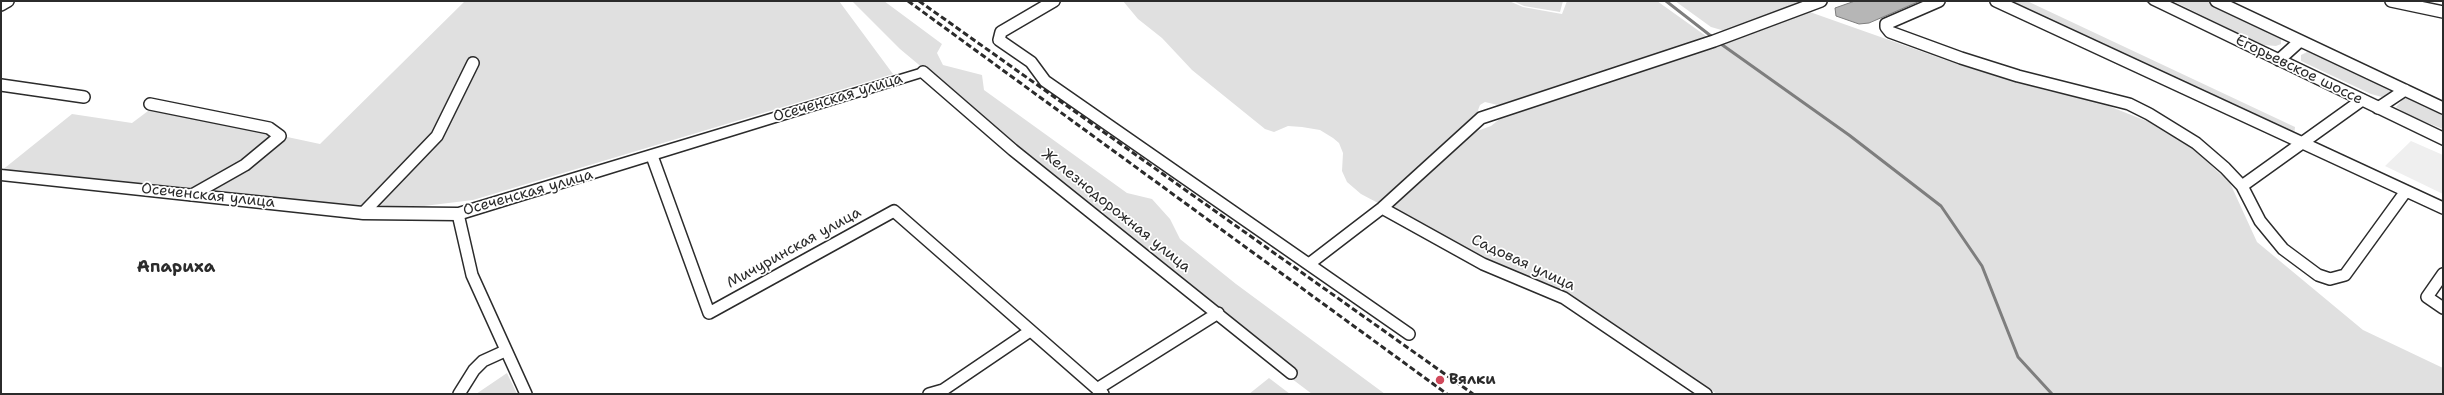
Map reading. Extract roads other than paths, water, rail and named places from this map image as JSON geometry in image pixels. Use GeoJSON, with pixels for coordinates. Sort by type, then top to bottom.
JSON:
{"type":"FeatureCollection","features":[{"type":"Feature","properties":{"kind":"main road","name":"Егорьевское шоссе"},"geometry":{"type":"LineString","coordinates":[[2156,1],[2378,108],[2442,137]]}},
{"type":"Feature","properties":{"kind":"street"},"geometry":{"type":"LineString","coordinates":[[1,6],[8,1]]}},
{"type":"Feature","properties":{"kind":"street"},"geometry":{"type":"LineString","coordinates":[[1054,1],[1001,32],[999,40],[1031,62],[1045,82],[1409,334]]}},
{"type":"Feature","properties":{"kind":"street"},"geometry":{"type":"LineString","coordinates":[[1308,264],[1382,208],[1481,118],[1714,41],[1821,1]]}},
{"type":"Feature","properties":{"kind":"street"},"geometry":{"type":"LineString","coordinates":[[1939,1],[1886,24],[1886,27],[1890,32],[2018,76],[2129,104],[2149,114],[2196,143],[2225,168],[2242,186],[2260,221],[2283,249],[2302,265],[2318,275],[2330,279],[2345,275],[2406,191]]}},
{"type":"Feature","properties":{"kind":"street"},"geometry":{"type":"LineString","coordinates":[[1996,1],[2443,208]]}},
{"type":"Feature","properties":{"kind":"street"},"geometry":{"type":"LineString","coordinates":[[2216,1],[2443,108]]}},
{"type":"Feature","properties":{"kind":"street"},"geometry":{"type":"LineString","coordinates":[[2391,1],[2443,12]]}},
{"type":"Feature","properties":{"kind":"street"},"geometry":{"type":"LineString","coordinates":[[2279,60],[2300,40]]}},
{"type":"Feature","properties":{"kind":"street"},"geometry":{"type":"LineString","coordinates":[[363,213],[437,136],[473,63]]}},
{"type":"Feature","properties":{"kind":"street","name":"Осеченская улица"},"geometry":{"type":"LineString","coordinates":[[1,175],[363,213],[458,214],[652,156],[922,72]]}},
{"type":"Feature","properties":{"kind":"street","name":"Железнодорожная улица"},"geometry":{"type":"LineString","coordinates":[[922,72],[1013,150],[1291,373]]}},
{"type":"Feature","properties":{"kind":"street"},"geometry":{"type":"LineString","coordinates":[[1,85],[84,97]]}},
{"type":"Feature","properties":{"kind":"street"},"geometry":{"type":"LineString","coordinates":[[2378,108],[2405,90]]}},
{"type":"Feature","properties":{"kind":"street"},"geometry":{"type":"LineString","coordinates":[[2242,186],[2362,100]]}},
{"type":"Feature","properties":{"kind":"street"},"geometry":{"type":"LineString","coordinates":[[150,104],[269,128],[280,136],[245,165],[192,195]]}},
{"type":"Feature","properties":{"kind":"street","name":"Мичуринская улица"},"geometry":{"type":"LineString","coordinates":[[652,156],[710,313],[894,211],[1030,331]]}},
{"type":"Feature","properties":{"kind":"street","name":"Садовая улица"},"geometry":{"type":"LineString","coordinates":[[1382,208],[1483,264],[1564,298],[1706,394]]}},
{"type":"Feature","properties":{"kind":"street"},"geometry":{"type":"LineString","coordinates":[[458,214],[472,275],[526,394]]}},
{"type":"Feature","properties":{"kind":"street"},"geometry":{"type":"LineString","coordinates":[[2427,297],[2443,274]]}},
{"type":"Feature","properties":{"kind":"street"},"geometry":{"type":"LineString","coordinates":[[2427,297],[2443,301]]}},
{"type":"Feature","properties":{"kind":"street"},"geometry":{"type":"LineString","coordinates":[[2427,297],[2443,308]]}},
{"type":"Feature","properties":{"kind":"street"},"geometry":{"type":"LineString","coordinates":[[928,394],[943,390],[1030,331],[1100,391],[1218,313]]}},
{"type":"Feature","properties":{"kind":"street"},"geometry":{"type":"LineString","coordinates":[[459,394],[474,370],[483,361],[505,350]]}},
{"type":"Feature","properties":{"kind":"waterway"},"geometry":{"type":"LineString","coordinates":[[1666,1],[1711,36]]}},
{"type":"Feature","properties":{"kind":"waterway"},"geometry":{"type":"LineString","coordinates":[[1721,44],[1849,135],[1941,206],[1982,266],[2018,357],[2052,394]]}},
{"type":"Feature","properties":{"kind":"railway"},"geometry":{"type":"LineString","coordinates":[[908,1],[1447,394]]}},
{"type":"Feature","properties":{"kind":"railway"},"geometry":{"type":"LineString","coordinates":[[919,1],[1473,394]]}},
{"type":"Feature","properties":{"kind":"place","name":"Вялки"},"geometry":{"type":"Point","coordinates":[1440,380]}},
{"type":"Feature","properties":{"kind":"district","name":"Апариха"},"geometry":{"type":"Point","coordinates":[176,268]}}]}
